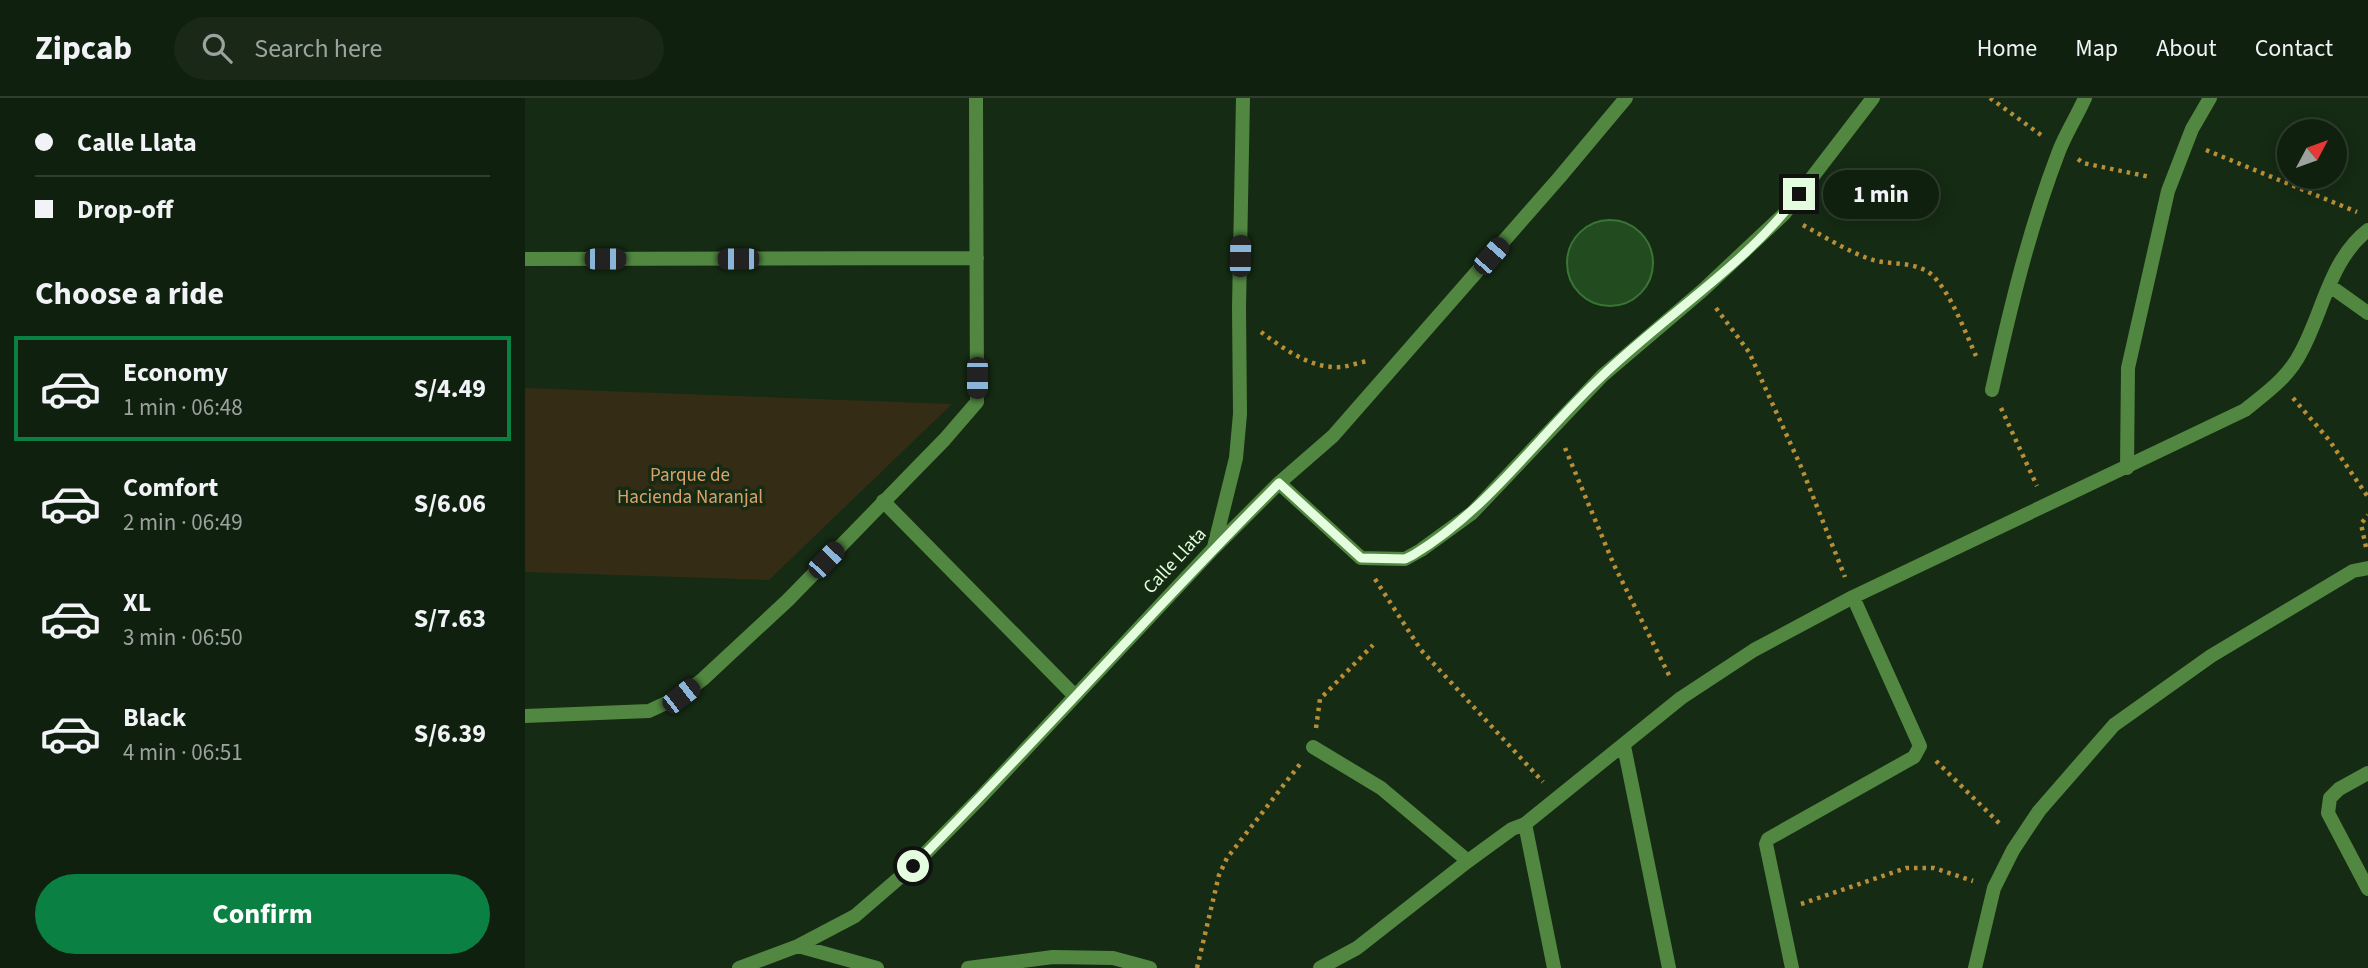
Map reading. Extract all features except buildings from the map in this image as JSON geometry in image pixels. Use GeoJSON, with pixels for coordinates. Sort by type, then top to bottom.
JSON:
{"type":"FeatureCollection","features":[{"type":"Feature","properties":{"kind":"street"},"geometry":{"type":"LineString","coordinates":[[525,716],[649,711],[681,696],[703,679],[787,600],[945,439],[977,402],[977,98]]}},
{"type":"Feature","properties":{"kind":"street"},"geometry":{"type":"LineString","coordinates":[[1213,548],[1236,458],[1240,414],[1243,98]]}},
{"type":"Feature","properties":{"kind":"street","name":"Calle Llata"},"geometry":{"type":"LineString","coordinates":[[739,968],[798,946],[855,916],[913,866],[1213,548],[1279,483],[1333,436],[1626,98]]}},
{"type":"Feature","properties":{"kind":"street"},"geometry":{"type":"LineString","coordinates":[[1279,483],[1361,558],[1405,559],[1421,550],[1472,513],[1602,376],[1703,290],[1784,214],[1873,98]]}},
{"type":"Feature","properties":{"kind":"street"},"geometry":{"type":"LineString","coordinates":[[1992,390],[2031,231],[2060,149],[2085,98]]}},
{"type":"Feature","properties":{"kind":"street"},"geometry":{"type":"LineString","coordinates":[[2127,468],[2128,368],[2168,191],[2186,142],[2210,98]]}},
{"type":"Feature","properties":{"kind":"street"},"geometry":{"type":"LineString","coordinates":[[1321,968],[1357,948],[1468,860],[1525,824],[1681,698],[1754,650],[1853,597],[2245,410],[2279,381],[2301,353],[2348,249],[2368,230]]}},
{"type":"Feature","properties":{"kind":"street"},"geometry":{"type":"LineString","coordinates":[[525,259],[977,258]]}},
{"type":"Feature","properties":{"kind":"street"},"geometry":{"type":"LineString","coordinates":[[2330,286],[2368,313]]}},
{"type":"Feature","properties":{"kind":"street"},"geometry":{"type":"LineString","coordinates":[[883,501],[1075,696]]}},
{"type":"Feature","properties":{"kind":"street"},"geometry":{"type":"LineString","coordinates":[[1975,968],[1994,888],[2018,842],[2039,811],[2114,725],[2211,656],[2353,571],[2368,568]]}},
{"type":"Feature","properties":{"kind":"street"},"geometry":{"type":"LineString","coordinates":[[1792,968],[1766,845],[1768,839],[1914,757],[1920,746],[1853,597]]}},
{"type":"Feature","properties":{"kind":"street"},"geometry":{"type":"LineString","coordinates":[[1624,746],[1669,968]]}},
{"type":"Feature","properties":{"kind":"street"},"geometry":{"type":"LineString","coordinates":[[1313,747],[1381,789],[1468,860]]}},
{"type":"Feature","properties":{"kind":"street"},"geometry":{"type":"LineString","coordinates":[[2368,773],[2339,789],[2330,798],[2328,813],[2368,889]]}},
{"type":"Feature","properties":{"kind":"street"},"geometry":{"type":"LineString","coordinates":[[1525,824],[1555,968]]}},
{"type":"Feature","properties":{"kind":"street"},"geometry":{"type":"LineString","coordinates":[[798,946],[877,968]]}},
{"type":"Feature","properties":{"kind":"street"},"geometry":{"type":"LineString","coordinates":[[968,968],[1053,957],[1114,958],[1150,968]]}},
{"type":"Feature","properties":{"kind":"path"},"geometry":{"type":"LineString","coordinates":[[2186,142],[2368,217]]}},
{"type":"Feature","properties":{"kind":"path"},"geometry":{"type":"LineString","coordinates":[[1784,214],[1843,247],[1873,260],[1912,265],[1932,275],[1948,297],[2047,506]]}},
{"type":"Feature","properties":{"kind":"path"},"geometry":{"type":"LineString","coordinates":[[1703,290],[1749,352],[1802,469],[1853,597]]}},
{"type":"Feature","properties":{"kind":"path"},"geometry":{"type":"LineString","coordinates":[[1239,308],[1258,329],[1282,347],[1312,363],[1340,367],[1406,352]]}},
{"type":"Feature","properties":{"kind":"path"},"geometry":{"type":"LineString","coordinates":[[2279,381],[2329,440],[2368,497]]}},
{"type":"Feature","properties":{"kind":"path"},"geometry":{"type":"LineString","coordinates":[[1555,424],[1614,565],[1681,698]]}},
{"type":"Feature","properties":{"kind":"path"},"geometry":{"type":"LineString","coordinates":[[2368,515],[2361,524],[2368,556]]}},
{"type":"Feature","properties":{"kind":"path"},"geometry":{"type":"LineString","coordinates":[[1361,558],[1421,650],[1557,798]]}},
{"type":"Feature","properties":{"kind":"path"},"geometry":{"type":"LineString","coordinates":[[1198,968],[1219,875],[1227,858],[1313,747],[1320,699],[1373,645]]}},
{"type":"Feature","properties":{"kind":"path"},"geometry":{"type":"LineString","coordinates":[[1920,746],[2018,842]]}},
{"type":"Feature","properties":{"kind":"path"},"geometry":{"type":"LineString","coordinates":[[1780,911],[1906,869],[1934,868],[1994,888]]}},
{"type":"Feature","properties":{"kind":"green space","name":"Parque de Hacienda Naranjal"},"geometry":{"type":"Polygon","coordinates":[[[525,388],[952,404],[769,580],[525,572],[525,388]]]}},
{"type":"Feature","properties":{"kind":"route"},"geometry":{"type":"LineString","coordinates":[[913,866],[1213,548],[1279,483],[1361,558],[1405,559],[1413,555],[1472,513],[1602,376],[1703,290],[1784,214],[1799,194]]}}]}
